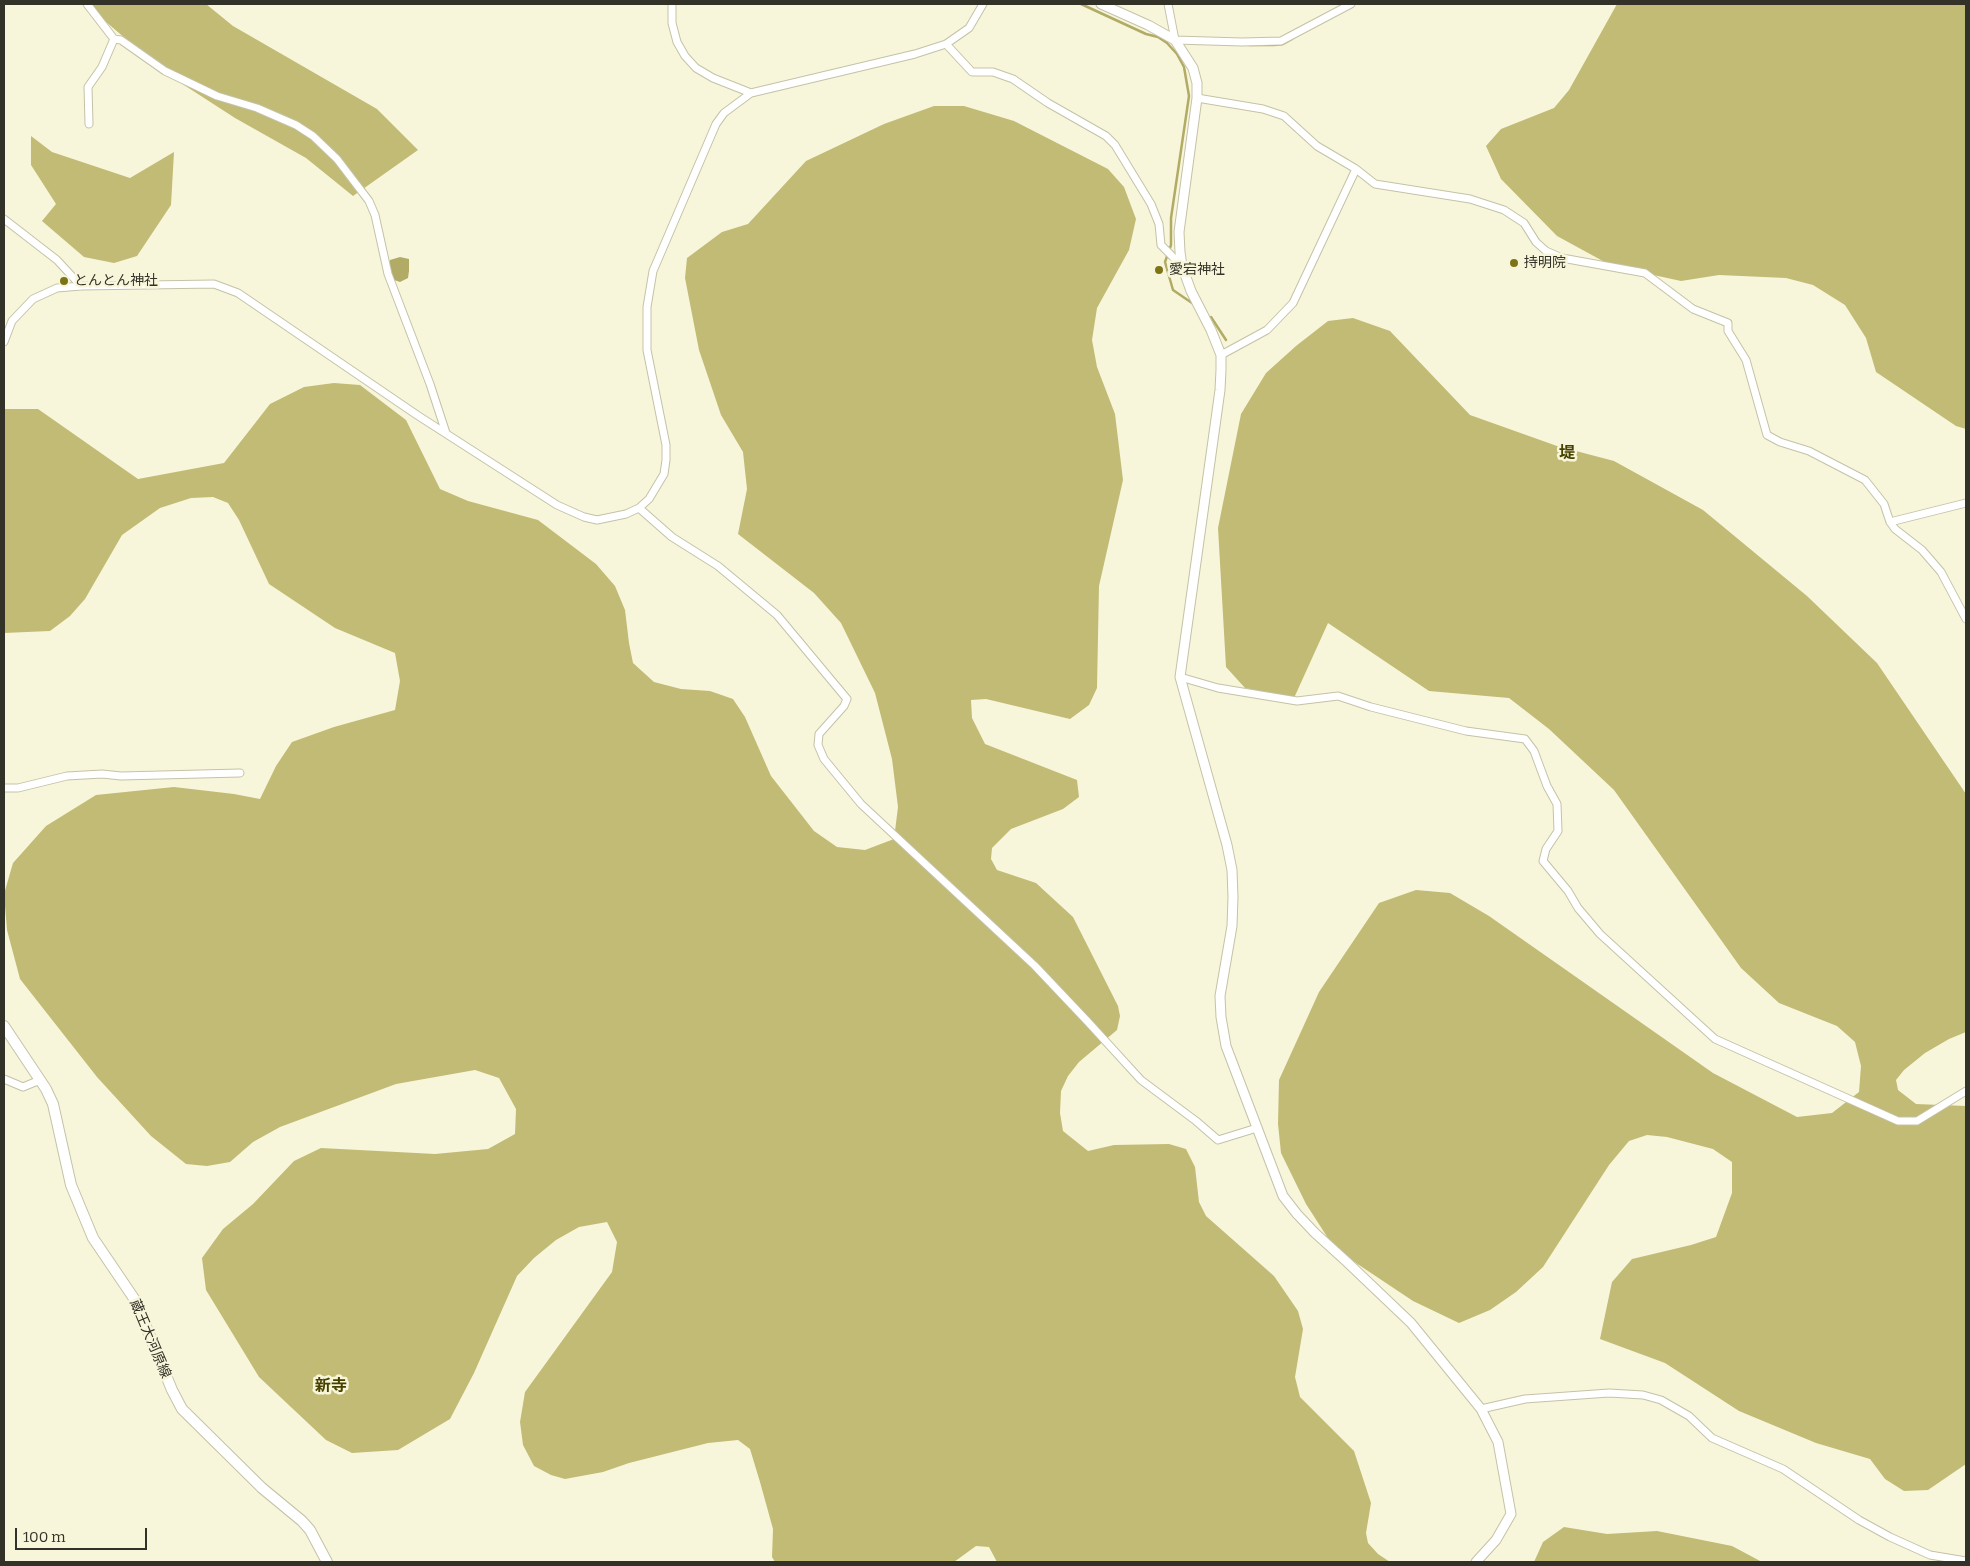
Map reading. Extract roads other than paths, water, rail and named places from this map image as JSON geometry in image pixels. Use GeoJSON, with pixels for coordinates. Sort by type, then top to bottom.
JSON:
{"type":"FeatureCollection","features":[{"type":"Feature","properties":{"kind":"main road","name":"蔵王大河原線"},"geometry":{"type":"LineString","coordinates":[[4,1026],[40,1080],[53,1104],[71,1186],[93,1238],[135,1300],[172,1390],[182,1408],[262,1488],[302,1521],[310,1530],[327,1562]]}},
{"type":"Feature","properties":{"kind":"street"},"geometry":{"type":"LineString","coordinates":[[86,4],[114,39],[121,40],[165,71],[216,96],[257,108],[296,124],[313,136],[337,159],[370,201],[388,274],[430,384],[446,433]]}},
{"type":"Feature","properties":{"kind":"street"},"geometry":{"type":"LineString","coordinates":[[672,4],[672,23],[677,42],[685,56],[696,68],[713,78],[751,94]]}},
{"type":"Feature","properties":{"kind":"street"},"geometry":{"type":"LineString","coordinates":[[4,342],[12,321],[33,299],[57,288],[214,284],[238,293],[346,368],[557,505],[584,517],[597,520],[612,518],[639,508],[649,499],[664,474],[666,445],[647,350],[647,307],[653,271],[716,124],[724,113],[751,94],[924,52],[946,44],[969,28],[983,4]]}},
{"type":"Feature","properties":{"kind":"street"},"geometry":{"type":"LineString","coordinates":[[1101,4],[1148,25],[1175,40],[1242,42],[1281,41],[1351,4]]}},
{"type":"Feature","properties":{"kind":"street"},"geometry":{"type":"LineString","coordinates":[[1168,4],[1175,40],[1193,68],[1197,98],[1180,232],[1182,266],[1191,291],[1211,330],[1220,355],[1220,390],[1180,677],[1227,845],[1232,870],[1232,926],[1220,996],[1221,1017],[1226,1046],[1284,1196],[1297,1214],[1315,1233],[1412,1323],[1481,1409],[1498,1442],[1511,1514],[1496,1540],[1476,1562]]}},
{"type":"Feature","properties":{"kind":"street"},"geometry":{"type":"LineString","coordinates":[[89,124],[88,87],[102,67],[114,39]]}},
{"type":"Feature","properties":{"kind":"street"},"geometry":{"type":"LineString","coordinates":[[946,44],[972,72],[993,72],[1013,79],[1048,103],[1106,136],[1115,145],[1151,204],[1159,224],[1161,245],[1182,266]]}},
{"type":"Feature","properties":{"kind":"street"},"geometry":{"type":"LineString","coordinates":[[1197,98],[1263,109],[1284,116],[1317,146],[1356,169],[1375,184],[1470,199],[1504,210],[1524,223],[1536,242],[1546,251],[1562,258],[1644,273],[1693,309],[1728,323],[1728,331],[1746,360],[1767,435],[1780,442],[1809,451],[1865,480],[1884,504],[1890,522],[1934,563],[1941,572],[1966,619]]}},
{"type":"Feature","properties":{"kind":"street"},"geometry":{"type":"LineString","coordinates":[[1220,355],[1267,330],[1292,303],[1356,169]]}},
{"type":"Feature","properties":{"kind":"street"},"geometry":{"type":"LineString","coordinates":[[4,219],[57,260],[81,286]]}},
{"type":"Feature","properties":{"kind":"street"},"geometry":{"type":"LineString","coordinates":[[1890,522],[1966,503]]}},
{"type":"Feature","properties":{"kind":"street"},"geometry":{"type":"LineString","coordinates":[[639,508],[672,538],[718,566],[777,615],[847,699],[844,706],[819,734],[818,745],[824,759],[861,804],[1035,966],[1141,1080],[1218,1140],[1257,1128]]}},
{"type":"Feature","properties":{"kind":"street"},"geometry":{"type":"LineString","coordinates":[[1180,677],[1218,688],[1297,701],[1338,696],[1371,707],[1466,731],[1525,739],[1534,750],[1547,786],[1557,804],[1558,831],[1546,849],[1543,861],[1600,934],[1715,1039],[1898,1121],[1916,1121],[1966,1091]]}},
{"type":"Feature","properties":{"kind":"street"},"geometry":{"type":"LineString","coordinates":[[4,788],[18,788],[67,776],[240,773]]}},
{"type":"Feature","properties":{"kind":"street"},"geometry":{"type":"LineString","coordinates":[[4,1079],[23,1086],[40,1080]]}},
{"type":"Feature","properties":{"kind":"street"},"geometry":{"type":"LineString","coordinates":[[1481,1409],[1525,1399],[1610,1393],[1643,1396],[1661,1400],[1689,1416],[1712,1438],[1783,1469],[1859,1520],[1890,1537],[1930,1556],[1966,1562]]}},
{"type":"Feature","properties":{"kind":"waterway"},"geometry":{"type":"LineString","coordinates":[[1081,4],[1146,34],[1158,37],[1167,43],[1177,54],[1184,67],[1189,96],[1171,218],[1171,245],[1165,262],[1173,290],[1192,303]]}},
{"type":"Feature","properties":{"kind":"waterway"},"geometry":{"type":"LineString","coordinates":[[1249,45],[1283,44],[1292,39]]}},
{"type":"Feature","properties":{"kind":"waterway"},"geometry":{"type":"LineString","coordinates":[[1211,317],[1226,340]]}},
{"type":"Feature","properties":{"kind":"place","name":"持明院"},"geometry":{"type":"Point","coordinates":[1514,263]}},
{"type":"Feature","properties":{"kind":"place","name":"愛宕神社"},"geometry":{"type":"Point","coordinates":[1159,270]}},
{"type":"Feature","properties":{"kind":"place","name":"とんとん神社"},"geometry":{"type":"Point","coordinates":[64,281]}},
{"type":"Feature","properties":{"kind":"district","name":"堤"},"geometry":{"type":"Point","coordinates":[1567,454]}},
{"type":"Feature","properties":{"kind":"district","name":"新寺"},"geometry":{"type":"Point","coordinates":[331,1387]}}]}
